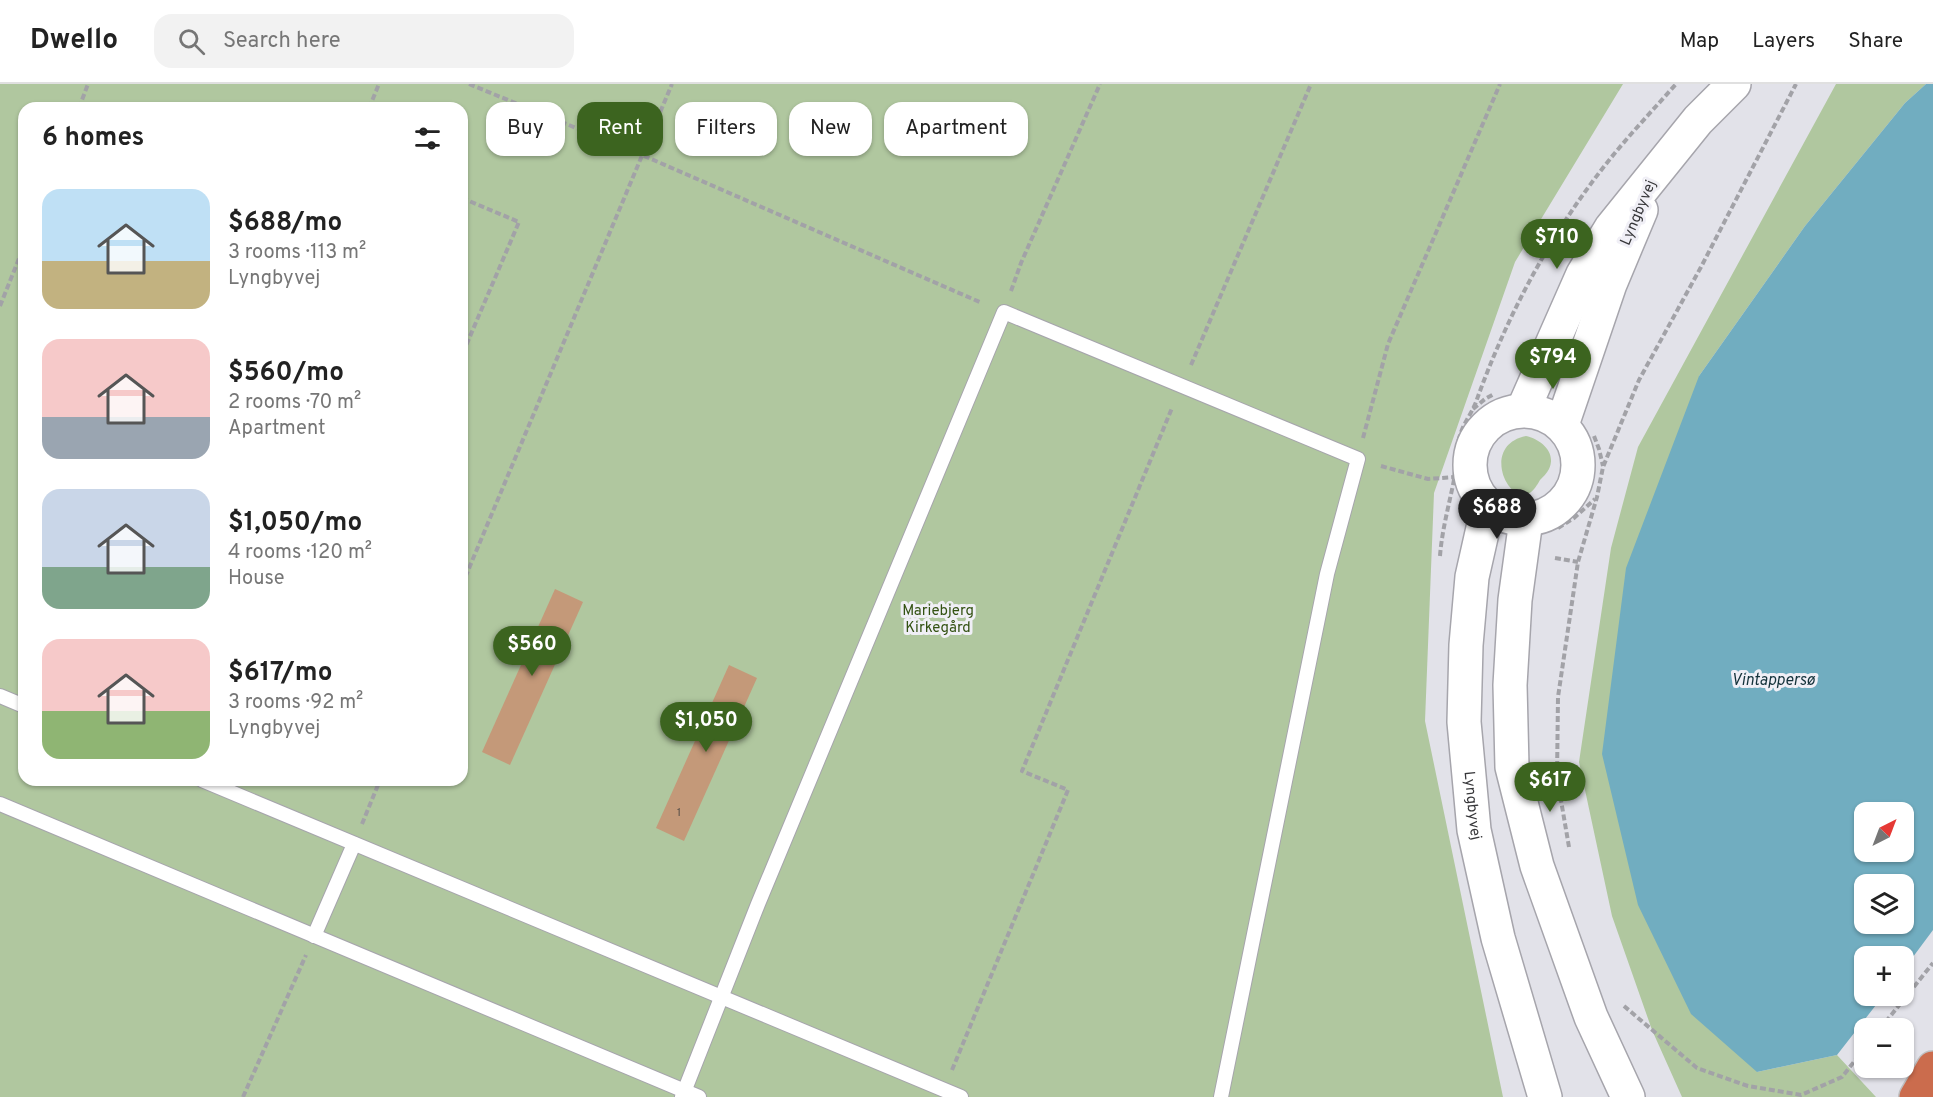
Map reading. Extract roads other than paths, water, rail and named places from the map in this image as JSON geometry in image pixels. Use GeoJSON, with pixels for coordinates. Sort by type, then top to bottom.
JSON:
{"type":"FeatureCollection","features":[{"type":"Feature","properties":{"kind":"highway"},"geometry":{"type":"LineString","coordinates":[[1916,1097],[1933,1068]]}},
{"type":"Feature","properties":{"kind":"street","name":"Lyngbyvej"},"geometry":{"type":"LineString","coordinates":[[1523,410],[1583,274],[1611,228],[1698,120],[1734,84]]}},
{"type":"Feature","properties":{"kind":"street","name":"Lyngbyvej"},"geometry":{"type":"LineString","coordinates":[[1562,425],[1610,284],[1657,171]]}},
{"type":"Feature","properties":{"kind":"street"},"geometry":{"type":"LineString","coordinates":[[1523,410],[1544,414],[1562,425],[1573,439],[1578,457],[1578,475],[1572,492],[1560,506],[1545,516],[1527,520],[1499,514],[1488,506],[1477,493],[1471,478],[1470,462],[1473,446],[1480,432],[1492,420],[1507,413],[1523,410]]}},
{"type":"Feature","properties":{"kind":"street","name":"Lyngbyvej"},"geometry":{"type":"LineString","coordinates":[[1488,506],[1472,577],[1466,645],[1464,722],[1474,830],[1495,928],[1545,1097]]}},
{"type":"Feature","properties":{"kind":"street"},"geometry":{"type":"LineString","coordinates":[[1527,520],[1515,600],[1510,685],[1512,767],[1537,866],[1591,1017],[1628,1097]]}},
{"type":"Feature","properties":{"kind":"lane"},"geometry":{"type":"LineString","coordinates":[[684,1094],[772,871],[1004,312],[1358,459],[1327,574],[1221,1097]]}},
{"type":"Feature","properties":{"kind":"lane"},"geometry":{"type":"LineString","coordinates":[[0,696],[18,704]]}},
{"type":"Feature","properties":{"kind":"lane"},"geometry":{"type":"LineString","coordinates":[[216,786],[961,1097]]}},
{"type":"Feature","properties":{"kind":"lane"},"geometry":{"type":"LineString","coordinates":[[0,804],[684,1094],[699,1097]]}},
{"type":"Feature","properties":{"kind":"lane"},"geometry":{"type":"LineString","coordinates":[[314,936],[354,844]]}},
{"type":"Feature","properties":{"kind":"water","name":"Vintappersø"},"geometry":{"type":"Polygon","coordinates":[[[1926,84],[1933,84],[1933,930],[1914,956],[1914,946],[1854,946],[1854,1006],[1875,1006],[1866,1018],[1854,1018],[1854,1033],[1837,1055],[1757,1072],[1691,1014],[1638,905],[1602,754],[1626,568],[1699,376],[1805,226],[1905,103],[1926,84]]]}},
{"type":"Feature","properties":{"kind":"park label","name":"Mariebjerg Kirkegård"},"geometry":{"type":"Point","coordinates":[938,620]}}]}
